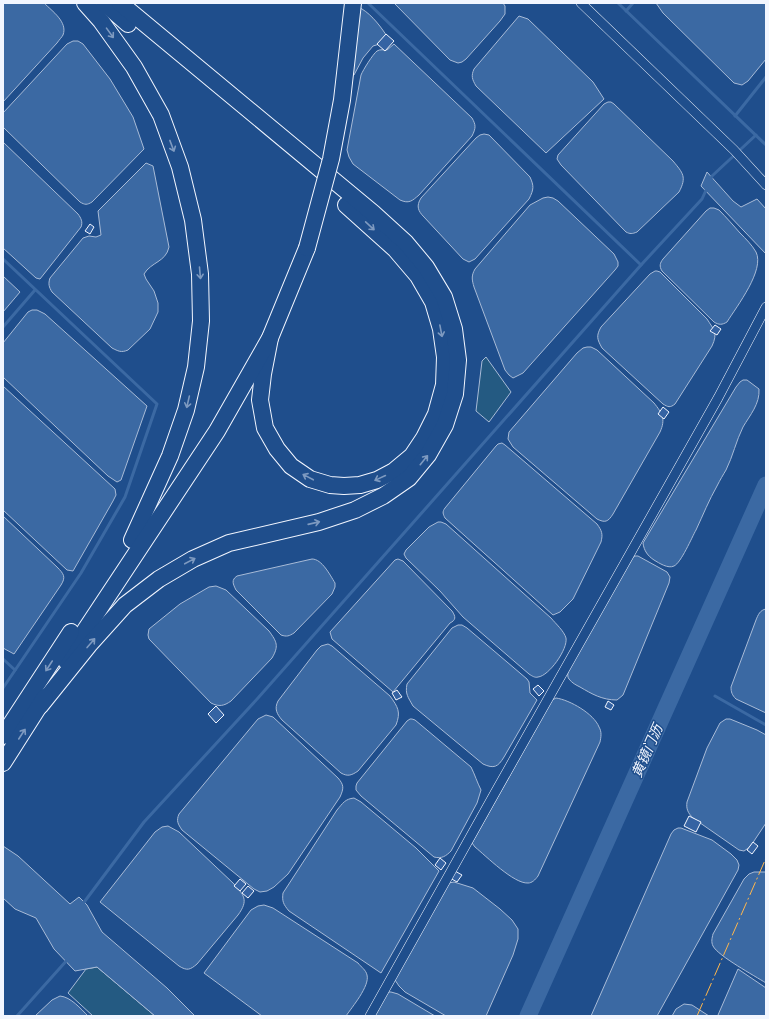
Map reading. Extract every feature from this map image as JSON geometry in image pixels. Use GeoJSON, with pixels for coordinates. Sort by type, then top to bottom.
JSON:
{"type":"FeatureCollection","features":[{"type":"Feature","properties":{"kind":"highway"},"geometry":{"type":"LineString","coordinates":[[85,3],[101,21],[134,67],[161,116],[180,167],[193,220],[200,274],[201,321],[196,367],[186,410],[170,456],[132,540]]}},
{"type":"Feature","properties":{"kind":"highway"},"geometry":{"type":"LineString","coordinates":[[104,3],[359,216],[395,249],[418,276],[433,302],[441,329],[445,357],[444,385],[436,414],[424,438],[412,456],[394,471],[377,480],[360,485],[330,485],[310,479],[291,466],[277,449],[265,428],[260,400],[262,374],[270,338]]}},
{"type":"Feature","properties":{"kind":"highway"},"geometry":{"type":"LineString","coordinates":[[40,706],[89,645],[125,605],[158,579],[193,559],[229,543],[318,522],[355,510],[383,496],[409,478],[428,455],[445,425],[455,394],[458,360],[454,328],[444,298],[426,267],[406,243],[373,213],[120,3]]}},
{"type":"Feature","properties":{"kind":"highway"},"geometry":{"type":"LineString","coordinates":[[3,736],[132,540],[213,430],[249,362],[278,302],[302,238],[326,134],[336,68],[343,3]]}},
{"type":"Feature","properties":{"kind":"highway"},"geometry":{"type":"LineString","coordinates":[[3,763],[40,706],[76,644],[270,338],[307,248],[331,159],[342,100],[353,3]]}},
{"type":"Feature","properties":{"kind":"street"},"geometry":{"type":"LineString","coordinates":[[581,3],[729,144],[766,185]]}},
{"type":"Feature","properties":{"kind":"street"},"geometry":{"type":"LineString","coordinates":[[370,1016],[718,398],[766,307]]}},
{"type":"Feature","properties":{"kind":"shaded area"},"geometry":{"type":"Polygon","coordinates":[[[3,3],[44,3],[61,21],[64,30],[63,35],[57,43],[3,102],[3,3]]]}},
{"type":"Feature","properties":{"kind":"shaded area"},"geometry":{"type":"Polygon","coordinates":[[[394,3],[503,3],[505,6],[505,14],[466,59],[458,63],[450,60],[394,3]]]}},
{"type":"Feature","properties":{"kind":"shaded area"},"geometry":{"type":"Polygon","coordinates":[[[656,3],[766,3],[766,59],[748,81],[742,85],[734,83],[663,13],[656,3]]]}},
{"type":"Feature","properties":{"kind":"shaded area"},"geometry":{"type":"Polygon","coordinates":[[[350,5],[361,8],[366,12],[380,26],[388,38],[383,43],[373,46],[363,58],[354,75],[343,72],[350,5]]]}},
{"type":"Feature","properties":{"kind":"shaded area"},"geometry":{"type":"Polygon","coordinates":[[[519,16],[528,19],[593,82],[604,99],[546,153],[476,86],[472,78],[474,69],[519,16]]]}},
{"type":"Feature","properties":{"kind":"shaded area"},"geometry":{"type":"Polygon","coordinates":[[[73,41],[78,41],[83,44],[110,79],[133,117],[144,149],[89,204],[83,204],[80,202],[3,127],[3,113],[67,44],[73,41]]]}},
{"type":"Feature","properties":{"kind":"shaded area"},"geometry":{"type":"Polygon","coordinates":[[[394,44],[472,118],[475,127],[472,136],[419,195],[408,202],[400,200],[353,164],[347,150],[361,75],[368,62],[377,51],[387,50],[394,44]]]}},
{"type":"Feature","properties":{"kind":"shaded area"},"geometry":{"type":"Polygon","coordinates":[[[608,102],[614,104],[673,161],[683,175],[683,183],[679,192],[637,232],[626,232],[561,165],[557,159],[558,155],[604,104],[608,102]]]}},
{"type":"Feature","properties":{"kind":"shaded area"},"geometry":{"type":"Polygon","coordinates":[[[484,134],[489,135],[530,177],[533,188],[529,199],[475,259],[469,262],[463,259],[422,215],[418,206],[421,198],[476,138],[484,134]]]}},
{"type":"Feature","properties":{"kind":"shaded area"},"geometry":{"type":"Polygon","coordinates":[[[3,142],[78,214],[82,223],[81,227],[40,279],[36,278],[3,248],[3,142]]]}},
{"type":"Feature","properties":{"kind":"shaded area"},"geometry":{"type":"Polygon","coordinates":[[[146,163],[153,166],[169,247],[165,256],[150,267],[144,274],[154,291],[158,303],[158,312],[150,329],[128,350],[120,351],[112,348],[52,292],[49,282],[50,278],[83,238],[101,235],[98,211],[146,163]]]}},
{"type":"Feature","properties":{"kind":"shaded area"},"geometry":{"type":"Polygon","coordinates":[[[707,172],[733,201],[741,207],[757,199],[766,209],[766,254],[701,186],[707,172]]]}},
{"type":"Feature","properties":{"kind":"shaded area"},"geometry":{"type":"Polygon","coordinates":[[[548,197],[558,201],[614,254],[618,262],[618,266],[523,373],[513,378],[505,370],[474,287],[472,276],[475,269],[530,205],[548,197]]]}},
{"type":"Feature","properties":{"kind":"shaded area"},"geometry":{"type":"Polygon","coordinates":[[[710,208],[719,210],[727,218],[753,247],[758,260],[757,268],[749,288],[727,322],[722,324],[714,322],[662,271],[660,266],[663,259],[710,208]]]}},
{"type":"Feature","properties":{"kind":"shaded area"},"geometry":{"type":"Polygon","coordinates":[[[655,271],[660,272],[707,319],[715,335],[712,346],[675,404],[670,407],[663,404],[602,348],[598,338],[598,333],[601,327],[650,274],[655,271]]]}},
{"type":"Feature","properties":{"kind":"shaded area"},"geometry":{"type":"Polygon","coordinates":[[[3,276],[20,292],[3,312],[3,276]]]}},
{"type":"Feature","properties":{"kind":"shaded area"},"geometry":{"type":"Polygon","coordinates":[[[37,310],[45,314],[147,406],[121,480],[117,482],[108,476],[3,377],[3,343],[28,312],[37,310]]]}},
{"type":"Feature","properties":{"kind":"shaded area"},"geometry":{"type":"Polygon","coordinates":[[[587,347],[597,350],[654,403],[661,413],[663,420],[660,432],[613,514],[610,519],[604,521],[597,519],[513,447],[508,439],[509,432],[577,353],[583,348],[587,347]]]}},
{"type":"Feature","properties":{"kind":"shaded area"},"geometry":{"type":"Polygon","coordinates":[[[486,357],[511,392],[489,422],[476,411],[482,361],[486,357]]]}},
{"type":"Feature","properties":{"kind":"shaded area"},"geometry":{"type":"Polygon","coordinates":[[[743,380],[747,380],[759,389],[758,400],[743,427],[726,470],[683,555],[674,566],[669,567],[664,565],[648,555],[645,551],[643,543],[736,387],[743,380]]]}},
{"type":"Feature","properties":{"kind":"shaded area"},"geometry":{"type":"Polygon","coordinates":[[[3,386],[115,489],[116,495],[113,501],[73,571],[67,570],[3,510],[3,386]]]}},
{"type":"Feature","properties":{"kind":"shaded area"},"geometry":{"type":"Polygon","coordinates":[[[502,443],[597,524],[602,533],[601,542],[573,599],[560,612],[553,615],[445,518],[443,514],[445,508],[496,446],[502,443]]]}},
{"type":"Feature","properties":{"kind":"shaded area"},"geometry":{"type":"Polygon","coordinates":[[[3,516],[57,567],[63,574],[64,578],[61,585],[14,654],[3,648],[3,516]]]}},
{"type":"Feature","properties":{"kind":"shaded area"},"geometry":{"type":"Polygon","coordinates":[[[438,522],[446,524],[551,618],[564,633],[566,643],[564,649],[557,661],[547,672],[538,677],[529,674],[463,617],[440,591],[406,558],[404,554],[406,550],[429,527],[438,522]]]}},
{"type":"Feature","properties":{"kind":"shaded area"},"geometry":{"type":"Polygon","coordinates":[[[638,556],[667,572],[670,577],[669,583],[623,695],[617,700],[602,698],[573,683],[568,677],[568,670],[633,557],[638,556]]]}},
{"type":"Feature","properties":{"kind":"shaded area"},"geometry":{"type":"Polygon","coordinates":[[[312,559],[322,564],[335,583],[335,587],[332,594],[294,633],[289,635],[281,635],[236,590],[233,584],[234,579],[237,576],[312,559]]]}},
{"type":"Feature","properties":{"kind":"shaded area"},"geometry":{"type":"Polygon","coordinates":[[[398,559],[403,561],[452,611],[455,618],[393,692],[332,639],[330,632],[395,560],[398,559]]]}},
{"type":"Feature","properties":{"kind":"shaded area"},"geometry":{"type":"Polygon","coordinates":[[[216,586],[226,590],[269,631],[276,644],[276,650],[272,658],[231,701],[221,705],[211,703],[149,639],[148,635],[149,629],[180,604],[209,587],[216,586]]]}},
{"type":"Feature","properties":{"kind":"shaded area"},"geometry":{"type":"Polygon","coordinates":[[[766,609],[766,713],[736,699],[732,693],[731,687],[758,616],[766,609]]]}},
{"type":"Feature","properties":{"kind":"shaded area"},"geometry":{"type":"Polygon","coordinates":[[[462,625],[467,628],[527,679],[529,682],[530,693],[537,700],[504,757],[498,765],[493,767],[483,764],[413,706],[408,698],[406,687],[407,684],[452,628],[462,625]]]}},
{"type":"Feature","properties":{"kind":"shaded area"},"geometry":{"type":"Polygon","coordinates":[[[328,644],[390,696],[398,710],[396,725],[358,771],[350,775],[341,773],[282,720],[276,709],[278,701],[317,650],[321,646],[328,644]]]}},
{"type":"Feature","properties":{"kind":"shaded area"},"geometry":{"type":"Polygon","coordinates":[[[556,698],[562,699],[581,708],[592,717],[600,729],[600,742],[538,876],[531,882],[522,882],[500,869],[472,843],[552,700],[556,698]]]}},
{"type":"Feature","properties":{"kind":"shaded area"},"geometry":{"type":"Polygon","coordinates":[[[266,715],[273,717],[338,778],[343,789],[340,797],[288,874],[274,887],[267,891],[260,892],[254,889],[182,830],[178,819],[179,814],[258,719],[266,715]]]}},
{"type":"Feature","properties":{"kind":"shaded area"},"geometry":{"type":"Polygon","coordinates":[[[410,719],[415,720],[471,767],[481,790],[477,803],[451,851],[446,856],[442,857],[434,857],[361,796],[356,790],[357,783],[410,719]]]}},
{"type":"Feature","properties":{"kind":"shaded area"},"geometry":{"type":"Polygon","coordinates":[[[726,719],[730,719],[766,735],[766,823],[750,847],[744,851],[739,850],[693,818],[687,809],[687,802],[707,748],[720,723],[726,719]]]}},
{"type":"Feature","properties":{"kind":"shaded area"},"geometry":{"type":"Polygon","coordinates":[[[354,798],[361,802],[416,848],[439,871],[381,973],[289,911],[283,900],[283,893],[337,810],[346,800],[354,798]]]}},
{"type":"Feature","properties":{"kind":"shaded area"},"geometry":{"type":"Polygon","coordinates":[[[168,826],[179,832],[233,883],[244,898],[243,905],[238,915],[197,964],[188,969],[184,969],[179,966],[100,902],[155,832],[162,827],[168,826]]]}},
{"type":"Feature","properties":{"kind":"shaded area"},"geometry":{"type":"Polygon","coordinates":[[[678,828],[712,840],[737,860],[739,865],[738,870],[657,1016],[591,1016],[671,834],[678,828]]]}},
{"type":"Feature","properties":{"kind":"shaded area"},"geometry":{"type":"Polygon","coordinates":[[[3,846],[18,856],[70,904],[79,897],[87,905],[102,932],[167,988],[195,1016],[155,1016],[97,967],[75,971],[54,949],[36,918],[15,909],[3,898],[3,846]]]}},
{"type":"Feature","properties":{"kind":"shaded area"},"geometry":{"type":"Polygon","coordinates":[[[754,872],[766,872],[766,983],[737,966],[722,955],[716,950],[712,943],[713,934],[744,879],[749,874],[754,872]]]}},
{"type":"Feature","properties":{"kind":"shaded area"},"geometry":{"type":"Polygon","coordinates":[[[454,882],[473,888],[500,909],[512,920],[518,929],[518,939],[513,955],[486,1016],[446,1016],[405,992],[393,977],[449,883],[454,882]]]}},
{"type":"Feature","properties":{"kind":"shaded area"},"geometry":{"type":"Polygon","coordinates":[[[264,905],[273,908],[358,963],[365,970],[367,975],[366,985],[346,1016],[262,1016],[204,973],[251,910],[258,906],[264,905]]]}},
{"type":"Feature","properties":{"kind":"shaded area"},"geometry":{"type":"Polygon","coordinates":[[[97,967],[155,1016],[93,1016],[68,993],[86,969],[97,967]]]}},
{"type":"Feature","properties":{"kind":"shaded area"},"geometry":{"type":"Polygon","coordinates":[[[738,969],[766,988],[766,1016],[718,1015],[738,969]]]}},
{"type":"Feature","properties":{"kind":"shaded area"},"geometry":{"type":"Polygon","coordinates":[[[387,992],[398,994],[435,1016],[371,1016],[387,992]]]}},
{"type":"Feature","properties":{"kind":"shaded area"},"geometry":{"type":"Polygon","coordinates":[[[60,996],[72,1001],[88,1016],[35,1016],[52,1000],[60,996]]]}},
{"type":"Feature","properties":{"kind":"shaded area"},"geometry":{"type":"Polygon","coordinates":[[[684,1004],[692,1005],[709,1016],[672,1016],[676,1009],[684,1004]]]}},
{"type":"Feature","properties":{"kind":"building"},"geometry":{"type":"Polygon","coordinates":[[[386,34],[394,41],[385,51],[377,44],[386,34]]]}},
{"type":"Feature","properties":{"kind":"building"},"geometry":{"type":"Polygon","coordinates":[[[90,224],[94,227],[90,234],[85,231],[90,224]]]}},
{"type":"Feature","properties":{"kind":"building"},"geometry":{"type":"Polygon","coordinates":[[[715,325],[721,329],[717,335],[710,331],[715,325]]]}},
{"type":"Feature","properties":{"kind":"building"},"geometry":{"type":"Polygon","coordinates":[[[663,407],[669,412],[664,419],[658,414],[663,407]]]}},
{"type":"Feature","properties":{"kind":"building"},"geometry":{"type":"Polygon","coordinates":[[[538,685],[544,691],[539,696],[533,689],[538,685]]]}},
{"type":"Feature","properties":{"kind":"building"},"geometry":{"type":"Polygon","coordinates":[[[397,690],[402,697],[396,700],[392,693],[397,690]]]}},
{"type":"Feature","properties":{"kind":"building"},"geometry":{"type":"Polygon","coordinates":[[[608,701],[614,705],[611,710],[605,707],[608,701]]]}},
{"type":"Feature","properties":{"kind":"building"},"geometry":{"type":"Polygon","coordinates":[[[216,706],[224,715],[216,723],[208,714],[216,706]]]}},
{"type":"Feature","properties":{"kind":"building"},"geometry":{"type":"Polygon","coordinates":[[[689,816],[701,822],[696,832],[684,826],[689,816]]]}},
{"type":"Feature","properties":{"kind":"building"},"geometry":{"type":"Polygon","coordinates":[[[753,842],[758,846],[752,854],[747,850],[753,842]]]}},
{"type":"Feature","properties":{"kind":"building"},"geometry":{"type":"Polygon","coordinates":[[[440,858],[446,863],[441,870],[435,865],[440,858]]]}},
{"type":"Feature","properties":{"kind":"building"},"geometry":{"type":"Polygon","coordinates":[[[455,871],[462,875],[457,882],[450,878],[455,871]]]}},
{"type":"Feature","properties":{"kind":"building"},"geometry":{"type":"Polygon","coordinates":[[[240,879],[246,884],[240,891],[234,886],[240,879]]]}},
{"type":"Feature","properties":{"kind":"building"},"geometry":{"type":"Polygon","coordinates":[[[248,886],[254,891],[248,898],[242,893],[248,886]]]}},
{"type":"Feature","properties":{"kind":"waterway"},"geometry":{"type":"LineString","coordinates":[[368,3],[641,265]]}},
{"type":"Feature","properties":{"kind":"waterway"},"geometry":{"type":"LineString","coordinates":[[618,3],[766,145]]}},
{"type":"Feature","properties":{"kind":"waterway"},"geometry":{"type":"LineString","coordinates":[[626,11],[633,3]]}},
{"type":"Feature","properties":{"kind":"waterway"},"geometry":{"type":"LineString","coordinates":[[735,116],[766,77]]}},
{"type":"Feature","properties":{"kind":"waterway"},"geometry":{"type":"LineString","coordinates":[[710,181],[712,176],[756,135]]}},
{"type":"Feature","properties":{"kind":"waterway"},"geometry":{"type":"LineString","coordinates":[[82,905],[144,822],[258,698],[641,265],[702,199],[707,188]]}},
{"type":"Feature","properties":{"kind":"waterway"},"geometry":{"type":"LineString","coordinates":[[3,259],[157,404],[125,497],[81,573],[3,688]]}},
{"type":"Feature","properties":{"kind":"waterway"},"geometry":{"type":"LineString","coordinates":[[3,327],[35,290]]}},
{"type":"Feature","properties":{"kind":"waterway","name":"黄镜门沥"},"geometry":{"type":"LineString","coordinates":[[528,1016],[766,485]]}},
{"type":"Feature","properties":{"kind":"waterway"},"geometry":{"type":"LineString","coordinates":[[3,659],[15,670]]}},
{"type":"Feature","properties":{"kind":"waterway"},"geometry":{"type":"LineString","coordinates":[[715,696],[766,725]]}},
{"type":"Feature","properties":{"kind":"waterway"},"geometry":{"type":"LineString","coordinates":[[17,1016],[68,959]]}},
{"type":"Feature","properties":{"kind":"power"},"geometry":{"type":"LineString","coordinates":[[697,1016],[766,858]]}}]}
